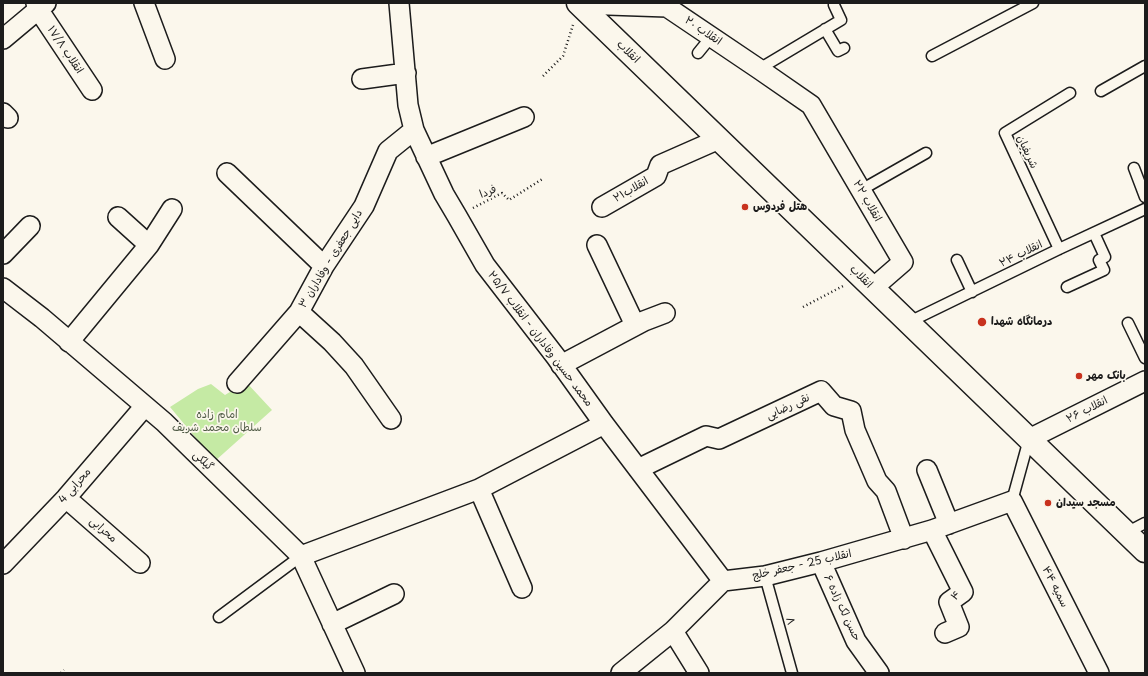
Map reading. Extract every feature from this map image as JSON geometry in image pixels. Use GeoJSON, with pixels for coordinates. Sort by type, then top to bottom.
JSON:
{"type":"FeatureCollection","features":[{"type":"Feature","properties":{"kind":"main road","name":"انقلاب"},"geometry":{"type":"LineString","coordinates":[[578,3],[1029,439],[1136,528],[1145,551]]}},
{"type":"Feature","properties":{"kind":"street"},"geometry":{"type":"LineString","coordinates":[[144,3],[165,59]]}},
{"type":"Feature","properties":{"kind":"street","name":"محمد حسین وفاداران - انقلاب ۲۵/۷"},"geometry":{"type":"LineString","coordinates":[[399,3],[408,105],[414,130],[444,194],[485,265],[556,357],[604,424],[723,581]]}},
{"type":"Feature","properties":{"kind":"street","name":"انقلاب ۲۰"},"geometry":{"type":"LineString","coordinates":[[578,3],[669,5],[711,37],[760,69],[811,106]]}},
{"type":"Feature","properties":{"kind":"street"},"geometry":{"type":"LineString","coordinates":[[3,39],[40,5]]}},
{"type":"Feature","properties":{"kind":"street","name":"انقلاب ۱۷/۸"},"geometry":{"type":"LineString","coordinates":[[40,5],[92,90]]}},
{"type":"Feature","properties":{"kind":"street"},"geometry":{"type":"LineString","coordinates":[[362,79],[406,73]]}},
{"type":"Feature","properties":{"kind":"street","name":"انقلاب ۲۲"},"geometry":{"type":"LineString","coordinates":[[811,106],[903,262],[867,283]]}},
{"type":"Feature","properties":{"kind":"street"},"geometry":{"type":"LineString","coordinates":[[426,157],[524,117]]}},
{"type":"Feature","properties":{"kind":"street","name":"دایی جعفری - وفاداران ۳"},"geometry":{"type":"LineString","coordinates":[[237,383],[299,312],[324,266],[364,206],[388,151],[414,130]]}},
{"type":"Feature","properties":{"kind":"street","name":"انقلاب۲۱"},"geometry":{"type":"LineString","coordinates":[[602,206],[656,176],[660,165],[719,139]]}},
{"type":"Feature","properties":{"kind":"street"},"geometry":{"type":"LineString","coordinates":[[227,173],[324,266]]}},
{"type":"Feature","properties":{"kind":"street"},"geometry":{"type":"LineString","coordinates":[[69,342],[149,245],[172,209]]}},
{"type":"Feature","properties":{"kind":"street"},"geometry":{"type":"LineString","coordinates":[[118,217],[149,245]]}},
{"type":"Feature","properties":{"kind":"street"},"geometry":{"type":"LineString","coordinates":[[3,254],[30,226]]}},
{"type":"Feature","properties":{"kind":"street"},"geometry":{"type":"LineString","coordinates":[[597,245],[635,325]]}},
{"type":"Feature","properties":{"kind":"street","name":"گیلکی"},"geometry":{"type":"LineString","coordinates":[[3,288],[42,318],[164,422],[301,556],[355,673]]}},
{"type":"Feature","properties":{"kind":"street"},"geometry":{"type":"LineString","coordinates":[[299,312],[332,342],[354,366],[391,419]]}},
{"type":"Feature","properties":{"kind":"street"},"geometry":{"type":"LineString","coordinates":[[561,365],[635,325],[665,313]]}},
{"type":"Feature","properties":{"kind":"street","name":"انقلاب ۲۶"},"geometry":{"type":"LineString","coordinates":[[1029,439],[1145,381]]}},
{"type":"Feature","properties":{"kind":"street","name":"نقی رضایی"},"geometry":{"type":"LineString","coordinates":[[638,469],[706,436],[719,439],[821,391],[834,406],[851,410],[855,430],[877,481],[886,491],[904,539]]}},
{"type":"Feature","properties":{"kind":"street","name":"محرابی 4"},"geometry":{"type":"LineString","coordinates":[[3,564],[66,498],[145,406]]}},
{"type":"Feature","properties":{"kind":"street"},"geometry":{"type":"LineString","coordinates":[[301,556],[479,489],[604,424]]}},
{"type":"Feature","properties":{"kind":"street"},"geometry":{"type":"LineString","coordinates":[[927,470],[941,527]]}},
{"type":"Feature","properties":{"kind":"street"},"geometry":{"type":"LineString","coordinates":[[479,489],[522,588]]}},
{"type":"Feature","properties":{"kind":"street","name":"محرابی"},"geometry":{"type":"LineString","coordinates":[[66,498],[140,563]]}},
{"type":"Feature","properties":{"kind":"street","name":"انقلاب 25 - جعفر خلج"},"geometry":{"type":"LineString","coordinates":[[723,581],[765,576],[821,562],[904,539],[1012,501]]}},
{"type":"Feature","properties":{"kind":"street","name":"سمیه ۴۴"},"geometry":{"type":"LineString","coordinates":[[1012,501],[1099,673]]}},
{"type":"Feature","properties":{"kind":"street","name":"۴"},"geometry":{"type":"LineString","coordinates":[[941,527],[963,592],[949,602],[959,627],[946,633]]}},
{"type":"Feature","properties":{"kind":"street","name":"۶ حسن لک زاده"},"geometry":{"type":"LineString","coordinates":[[821,562],[856,641],[879,673]]}},
{"type":"Feature","properties":{"kind":"street"},"geometry":{"type":"LineString","coordinates":[[621,673],[673,631],[723,581]]}},
{"type":"Feature","properties":{"kind":"street"},"geometry":{"type":"LineString","coordinates":[[332,624],[394,594]]}},
{"type":"Feature","properties":{"kind":"street"},"geometry":{"type":"LineString","coordinates":[[673,631],[699,673]]}},
{"type":"Feature","properties":{"kind":"lane"},"geometry":{"type":"LineString","coordinates":[[932,56],[1033,3]]}},
{"type":"Feature","properties":{"kind":"lane"},"geometry":{"type":"LineString","coordinates":[[760,69],[825,28],[841,20],[834,5]]}},
{"type":"Feature","properties":{"kind":"lane"},"geometry":{"type":"LineString","coordinates":[[825,28],[838,51],[844,48]]}},
{"type":"Feature","properties":{"kind":"lane"},"geometry":{"type":"LineString","coordinates":[[698,53],[711,37]]}},
{"type":"Feature","properties":{"kind":"lane"},"geometry":{"type":"LineString","coordinates":[[1101,91],[1145,66]]}},
{"type":"Feature","properties":{"kind":"lane","name":"شریفیان"},"geometry":{"type":"LineString","coordinates":[[1059,249],[1005,133],[1070,93]]}},
{"type":"Feature","properties":{"kind":"lane"},"geometry":{"type":"LineString","coordinates":[[861,190],[926,153]]}},
{"type":"Feature","properties":{"kind":"lane"},"geometry":{"type":"LineString","coordinates":[[1134,168],[1145,197]]}},
{"type":"Feature","properties":{"kind":"lane","name":"انقلاب ۲۴"},"geometry":{"type":"LineString","coordinates":[[909,322],[1145,209]]}},
{"type":"Feature","properties":{"kind":"lane"},"geometry":{"type":"LineString","coordinates":[[1066,287],[1104,270],[1099,260],[1105,257],[1094,233]]}},
{"type":"Feature","properties":{"kind":"lane"},"geometry":{"type":"LineString","coordinates":[[957,260],[972,292]]}},
{"type":"Feature","properties":{"kind":"lane"},"geometry":{"type":"LineString","coordinates":[[1128,323],[1145,358]]}},
{"type":"Feature","properties":{"kind":"lane"},"geometry":{"type":"LineString","coordinates":[[1012,501],[1029,439]]}},
{"type":"Feature","properties":{"kind":"lane"},"geometry":{"type":"LineString","coordinates":[[219,617],[301,556]]}},
{"type":"Feature","properties":{"kind":"lane","name":"۸"},"geometry":{"type":"LineString","coordinates":[[765,576],[792,673]]}},
{"type":"Feature","properties":{"kind":"path"},"geometry":{"type":"LineString","coordinates":[[543,76],[563,56],[578,3]]}},
{"type":"Feature","properties":{"kind":"path","name":"فردا"},"geometry":{"type":"LineString","coordinates":[[457,216],[502,193],[509,200],[544,178]]}},
{"type":"Feature","properties":{"kind":"path"},"geometry":{"type":"LineString","coordinates":[[803,307],[867,283]]}},
{"type":"Feature","properties":{"kind":"path"},"geometry":{"type":"LineString","coordinates":[[61,673],[64,670]]}},
{"type":"Feature","properties":{"kind":"green space","name":"امام زاده سلطان محمد شریف"},"geometry":{"type":"Polygon","coordinates":[[[246,382],[272,410],[215,461],[170,407],[198,389],[211,384],[225,395],[246,382]]]}},
{"type":"Feature","properties":{"kind":"place","name":"هتل فردوس"},"geometry":{"type":"Point","coordinates":[745,207]}},
{"type":"Feature","properties":{"kind":"place","name":"درمانگاه شهدا"},"geometry":{"type":"Point","coordinates":[982,322]}},
{"type":"Feature","properties":{"kind":"place","name":"بانک مهر"},"geometry":{"type":"Point","coordinates":[1079,376]}},
{"type":"Feature","properties":{"kind":"place","name":"مسجد سیدان"},"geometry":{"type":"Point","coordinates":[1048,503]}}]}
